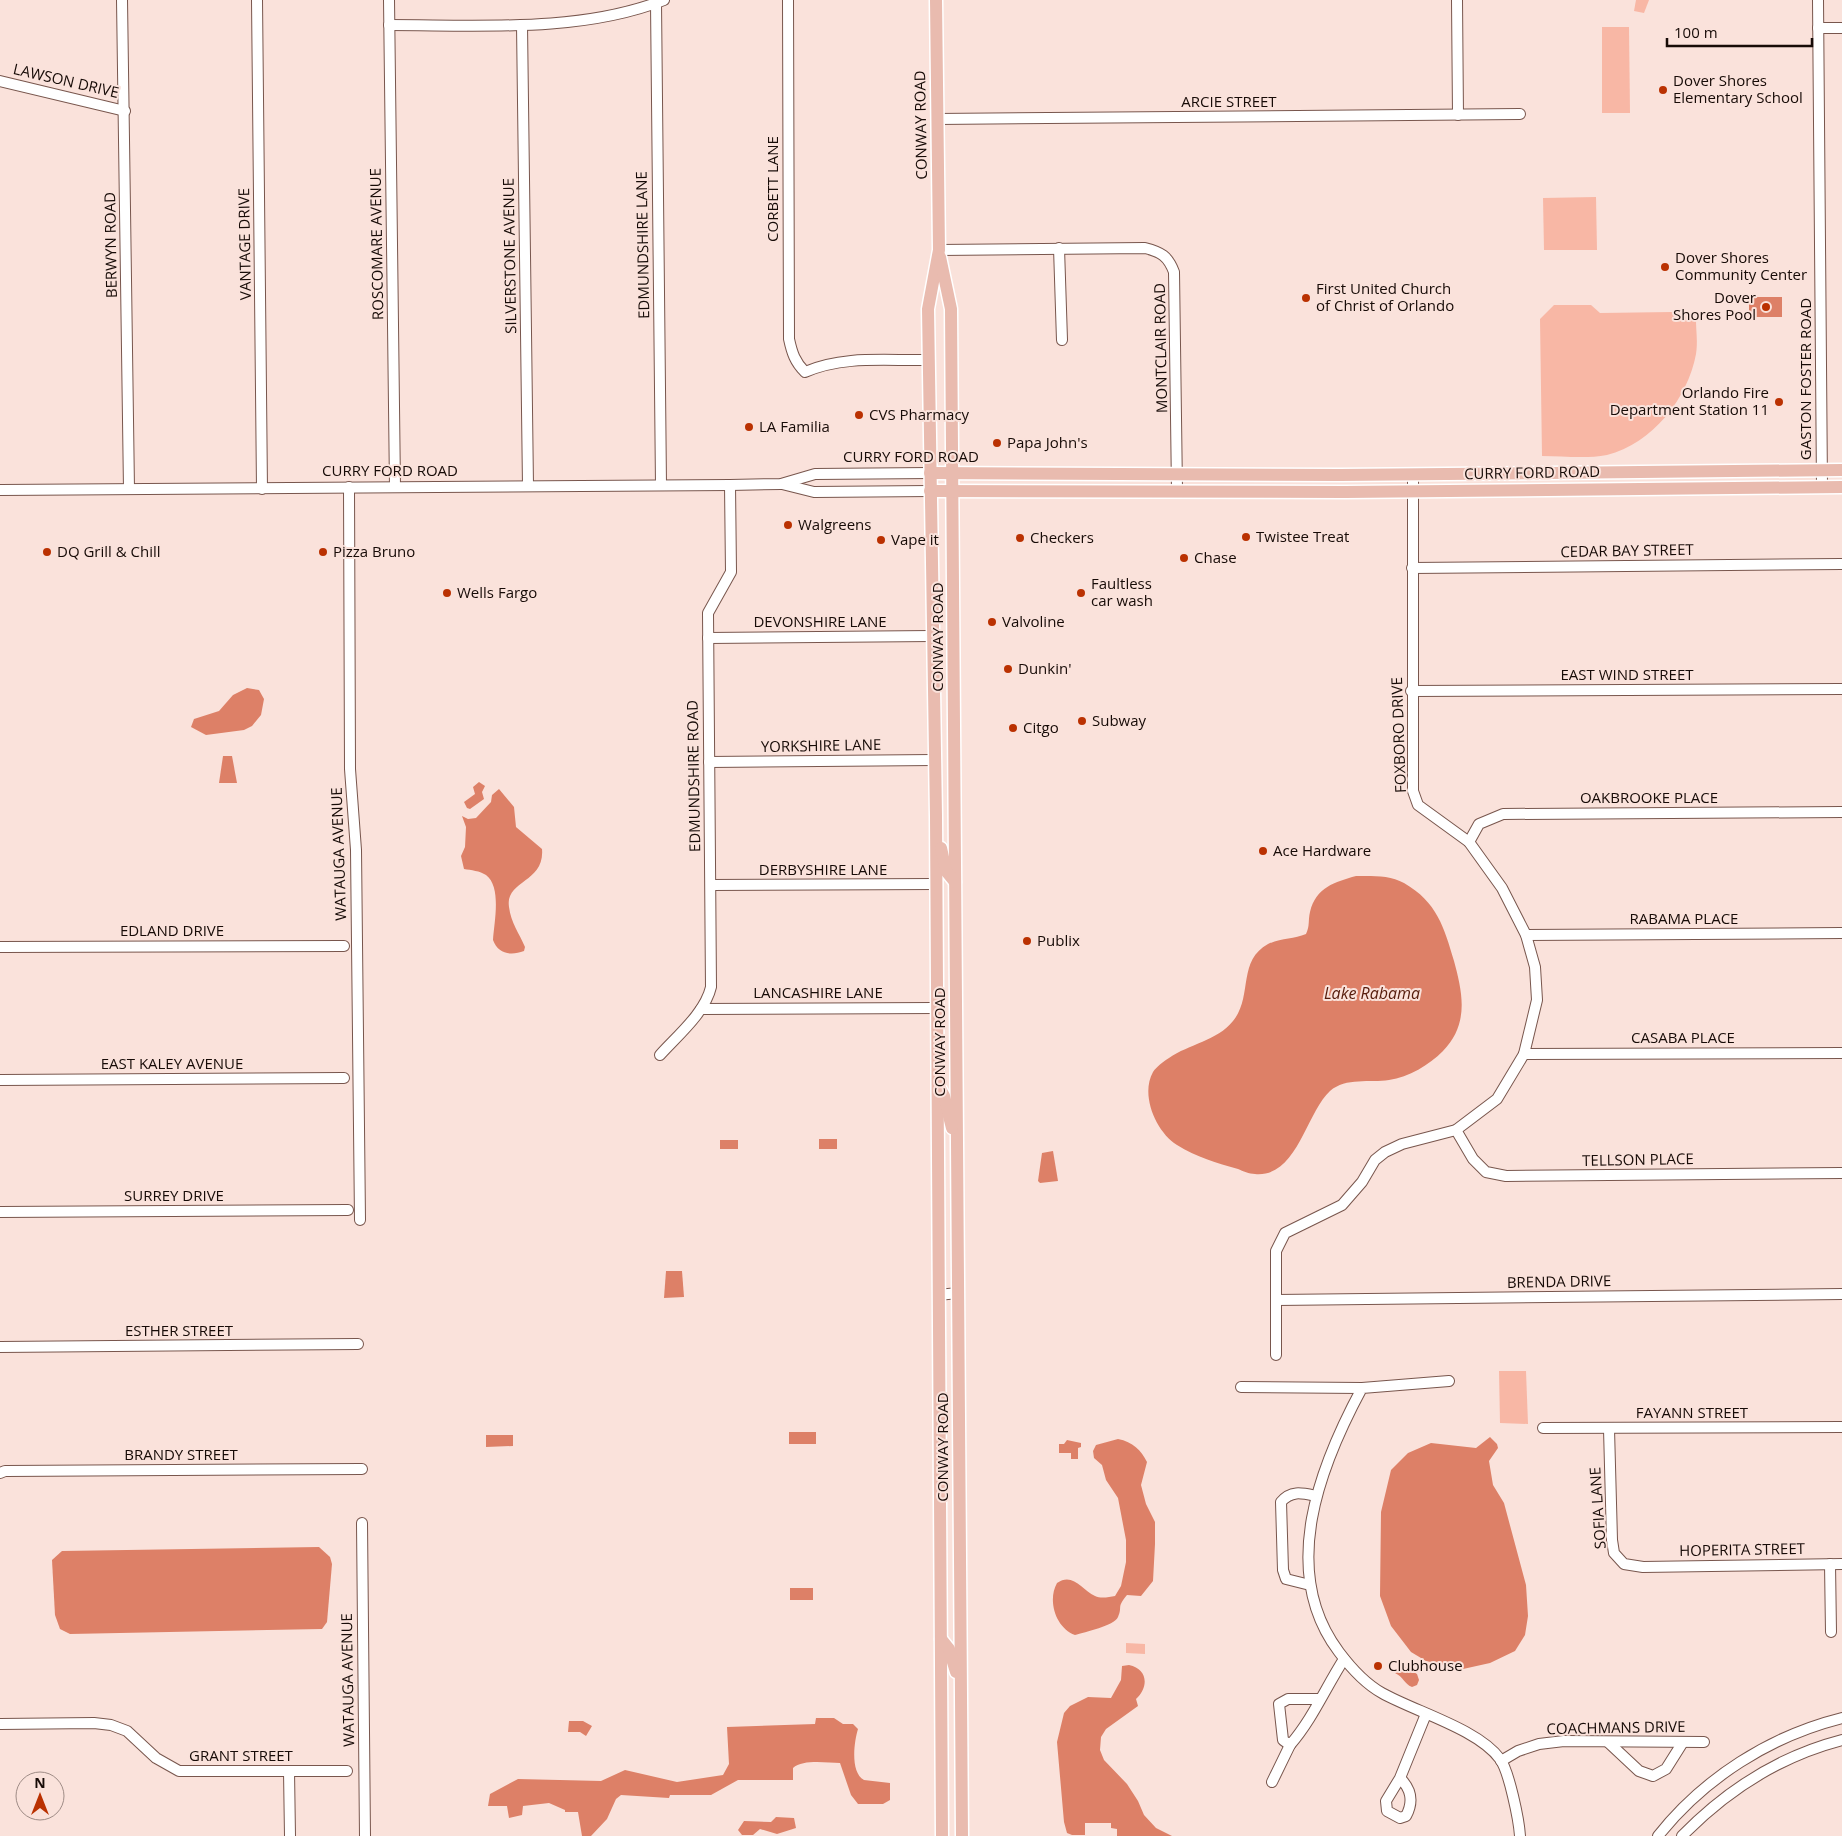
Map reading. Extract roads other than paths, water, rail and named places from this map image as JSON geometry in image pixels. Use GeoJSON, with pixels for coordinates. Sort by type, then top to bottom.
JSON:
{"type":"FeatureCollection","features":[{"type":"Feature","properties":{"kind":"main road","name":"CONWAY ROAD"},"geometry":{"type":"LineString","coordinates":[[936,0],[939,250],[951,309],[962,1836]]}},
{"type":"Feature","properties":{"kind":"main road","name":"CONWAY ROAD"},"geometry":{"type":"LineString","coordinates":[[939,250],[928,309],[928,360],[936,816],[942,1836]]}},
{"type":"Feature","properties":{"kind":"main road","name":"CURRY FORD ROAD"},"geometry":{"type":"LineString","coordinates":[[930,473],[1413,474],[1842,470]]}},
{"type":"Feature","properties":{"kind":"main road","name":"CURRY FORD ROAD"},"geometry":{"type":"LineString","coordinates":[[930,491],[1413,491],[1842,487]]}},
{"type":"Feature","properties":{"kind":"main road"},"geometry":{"type":"LineString","coordinates":[[936,816],[942,860],[946,871],[955,882]]}},
{"type":"Feature","properties":{"kind":"main road"},"geometry":{"type":"LineString","coordinates":[[935,884],[947,901],[955,926]]}},
{"type":"Feature","properties":{"kind":"main road"},"geometry":{"type":"LineString","coordinates":[[937,1084],[944,1096],[957,1147]]}},
{"type":"Feature","properties":{"kind":"main road"},"geometry":{"type":"LineString","coordinates":[[941,1639],[953,1658],[961,1699]]}},
{"type":"Feature","properties":{"kind":"street","name":"BERWYN ROAD"},"geometry":{"type":"LineString","coordinates":[[122,0],[129,489]]}},
{"type":"Feature","properties":{"kind":"street","name":"VANTAGE DRIVE"},"geometry":{"type":"LineString","coordinates":[[257,0],[262,488]]}},
{"type":"Feature","properties":{"kind":"street","name":"ROSCOMARE AVENUE"},"geometry":{"type":"LineString","coordinates":[[389,0],[395,487]]}},
{"type":"Feature","properties":{"kind":"street","name":"CORBETT LANE"},"geometry":{"type":"LineString","coordinates":[[788,0],[789,339],[793,356],[796,363],[806,372],[822,364],[838,361],[928,360]]}},
{"type":"Feature","properties":{"kind":"street"},"geometry":{"type":"LineString","coordinates":[[1457,0],[1458,115]]}},
{"type":"Feature","properties":{"kind":"street","name":"GASTON FOSTER ROAD"},"geometry":{"type":"LineString","coordinates":[[1818,0],[1822,487]]}},
{"type":"Feature","properties":{"kind":"street"},"geometry":{"type":"LineString","coordinates":[[389,25],[522,25],[605,16],[660,2]]}},
{"type":"Feature","properties":{"kind":"street","name":"EDMUNDSHIRE LANE"},"geometry":{"type":"LineString","coordinates":[[660,2],[661,485]]}},
{"type":"Feature","properties":{"kind":"street","name":"SILVERSTONE AVENUE"},"geometry":{"type":"LineString","coordinates":[[522,25],[528,486]]}},
{"type":"Feature","properties":{"kind":"street"},"geometry":{"type":"LineString","coordinates":[[1818,28],[1842,28]]}},
{"type":"Feature","properties":{"kind":"street","name":"LAWSON DRIVE"},"geometry":{"type":"LineString","coordinates":[[0,81],[125,111]]}},
{"type":"Feature","properties":{"kind":"street","name":"ARCIE STREET"},"geometry":{"type":"LineString","coordinates":[[937,119],[1520,114]]}},
{"type":"Feature","properties":{"kind":"street"},"geometry":{"type":"LineString","coordinates":[[1059,248],[1062,340]]}},
{"type":"Feature","properties":{"kind":"street","name":"MONTCLAIR ROAD"},"geometry":{"type":"LineString","coordinates":[[939,250],[1144,248],[1160,252],[1169,260],[1174,272],[1177,490]]}},
{"type":"Feature","properties":{"kind":"street","name":"CURRY FORD ROAD"},"geometry":{"type":"LineString","coordinates":[[781,484],[814,474],[930,473]]}},
{"type":"Feature","properties":{"kind":"street"},"geometry":{"type":"LineString","coordinates":[[1222,491],[1223,474]]}},
{"type":"Feature","properties":{"kind":"street"},"geometry":{"type":"LineString","coordinates":[[1390,474],[1390,491]]}},
{"type":"Feature","properties":{"kind":"street","name":"FOXBORO DRIVE"},"geometry":{"type":"LineString","coordinates":[[1276,1355],[1276,1251],[1285,1233],[1342,1205],[1362,1182],[1375,1160],[1385,1152],[1402,1144],[1456,1130],[1497,1099],[1524,1054],[1537,1000],[1535,967],[1526,935],[1502,888],[1469,842],[1418,805],[1413,791],[1411,691],[1413,474]]}},
{"type":"Feature","properties":{"kind":"street","name":"CURRY FORD ROAD"},"geometry":{"type":"LineString","coordinates":[[0,490],[781,484],[814,492],[930,491]]}},
{"type":"Feature","properties":{"kind":"street","name":"EDMUNDSHIRE ROAD"},"geometry":{"type":"LineString","coordinates":[[660,1056],[701,1009],[709,996],[711,987],[708,613],[730,572],[730,485]]}},
{"type":"Feature","properties":{"kind":"street","name":"WATAUGA AVENUE"},"geometry":{"type":"LineString","coordinates":[[348,487],[350,779],[356,850],[360,1220]]}},
{"type":"Feature","properties":{"kind":"street","name":"CEDAR BAY STREET"},"geometry":{"type":"LineString","coordinates":[[1412,568],[1842,564]]}},
{"type":"Feature","properties":{"kind":"street","name":"DEVONSHIRE LANE"},"geometry":{"type":"LineString","coordinates":[[708,638],[932,636]]}},
{"type":"Feature","properties":{"kind":"street","name":"EAST WIND STREET"},"geometry":{"type":"LineString","coordinates":[[1411,691],[1842,688]]}},
{"type":"Feature","properties":{"kind":"street","name":"YORKSHIRE LANE"},"geometry":{"type":"LineString","coordinates":[[709,762],[934,760]]}},
{"type":"Feature","properties":{"kind":"street","name":"OAKBROOKE PLACE"},"geometry":{"type":"LineString","coordinates":[[1469,842],[1479,824],[1503,814],[1842,812]]}},
{"type":"Feature","properties":{"kind":"street","name":"DERBYSHIRE LANE"},"geometry":{"type":"LineString","coordinates":[[711,886],[935,884]]}},
{"type":"Feature","properties":{"kind":"street","name":"RABAMA PLACE"},"geometry":{"type":"LineString","coordinates":[[1526,935],[1842,934]]}},
{"type":"Feature","properties":{"kind":"street","name":"EDLAND DRIVE"},"geometry":{"type":"LineString","coordinates":[[0,947],[344,946]]}},
{"type":"Feature","properties":{"kind":"street","name":"LANCASHIRE LANE"},"geometry":{"type":"LineString","coordinates":[[701,1009],[936,1008]]}},
{"type":"Feature","properties":{"kind":"street","name":"CASABA PLACE"},"geometry":{"type":"LineString","coordinates":[[1524,1054],[1842,1053]]}},
{"type":"Feature","properties":{"kind":"street","name":"EAST KALEY AVENUE"},"geometry":{"type":"LineString","coordinates":[[0,1080],[344,1078]]}},
{"type":"Feature","properties":{"kind":"street","name":"TELLSON PLACE"},"geometry":{"type":"LineString","coordinates":[[1456,1130],[1473,1159],[1486,1172],[1506,1176],[1842,1173]]}},
{"type":"Feature","properties":{"kind":"street","name":"SURREY DRIVE"},"geometry":{"type":"LineString","coordinates":[[0,1212],[348,1210]]}},
{"type":"Feature","properties":{"kind":"street"},"geometry":{"type":"LineString","coordinates":[[938,1295],[958,1293]]}},
{"type":"Feature","properties":{"kind":"street","name":"BRENDA DRIVE"},"geometry":{"type":"LineString","coordinates":[[1276,1300],[1842,1294]]}},
{"type":"Feature","properties":{"kind":"street","name":"ESTHER STREET"},"geometry":{"type":"LineString","coordinates":[[0,1347],[358,1344]]}},
{"type":"Feature","properties":{"kind":"street"},"geometry":{"type":"LineString","coordinates":[[1242,1387],[1362,1388],[1449,1381]]}},
{"type":"Feature","properties":{"kind":"street"},"geometry":{"type":"LineString","coordinates":[[1362,1388],[1339,1433],[1316,1496],[1309,1541],[1310,1585],[1316,1608],[1329,1639],[1344,1659],[1355,1673],[1380,1693],[1484,1742],[1501,1761],[1518,1819],[1520,1836]]}},
{"type":"Feature","properties":{"kind":"street","name":"FAYANN STREET"},"geometry":{"type":"LineString","coordinates":[[1543,1428],[1842,1427]]}},
{"type":"Feature","properties":{"kind":"street","name":"SOFIA LANE"},"geometry":{"type":"LineString","coordinates":[[1609,1429],[1614,1553],[1624,1564],[1642,1567]]}},
{"type":"Feature","properties":{"kind":"street","name":"BRANDY STREET"},"geometry":{"type":"LineString","coordinates":[[0,1473],[6,1471],[362,1469]]}},
{"type":"Feature","properties":{"kind":"street"},"geometry":{"type":"LineString","coordinates":[[1310,1585],[1286,1579],[1283,1570],[1281,1502],[1286,1496],[1299,1493],[1316,1496]]}},
{"type":"Feature","properties":{"kind":"street","name":"WATAUGA AVENUE"},"geometry":{"type":"LineString","coordinates":[[362,1523],[365,1836]]}},
{"type":"Feature","properties":{"kind":"street"},"geometry":{"type":"LineString","coordinates":[[1830,1564],[1831,1632]]}},
{"type":"Feature","properties":{"kind":"street","name":"HOPERITA STREET"},"geometry":{"type":"LineString","coordinates":[[1642,1567],[1842,1564]]}},
{"type":"Feature","properties":{"kind":"street"},"geometry":{"type":"LineString","coordinates":[[1272,1782],[1290,1745],[1299,1735],[1344,1659]]}},
{"type":"Feature","properties":{"kind":"street"},"geometry":{"type":"LineString","coordinates":[[1290,1745],[1283,1740],[1279,1704],[1288,1699],[1320,1699]]}},
{"type":"Feature","properties":{"kind":"street"},"geometry":{"type":"LineString","coordinates":[[1400,1778],[1426,1714]]}},
{"type":"Feature","properties":{"kind":"street"},"geometry":{"type":"LineString","coordinates":[[1658,1836],[1687,1803],[1716,1778],[1751,1754],[1794,1734],[1842,1718]]}},
{"type":"Feature","properties":{"kind":"street","name":"GRANT STREET"},"geometry":{"type":"LineString","coordinates":[[0,1724],[94,1723],[111,1725],[127,1731],[156,1758],[180,1772],[347,1771]]}},
{"type":"Feature","properties":{"kind":"street"},"geometry":{"type":"LineString","coordinates":[[1682,1836],[1732,1792],[1775,1764],[1818,1746],[1842,1740]]}},
{"type":"Feature","properties":{"kind":"street"},"geometry":{"type":"LineString","coordinates":[[1608,1742],[1639,1771],[1653,1776],[1666,1769],[1683,1742]]}},
{"type":"Feature","properties":{"kind":"street","name":"COACHMANS DRIVE"},"geometry":{"type":"LineString","coordinates":[[1501,1761],[1518,1751],[1539,1744],[1704,1742]]}},
{"type":"Feature","properties":{"kind":"street"},"geometry":{"type":"LineString","coordinates":[[289,1772],[290,1836]]}},
{"type":"Feature","properties":{"kind":"water","name":"Dover Shores Pool"},"geometry":{"type":"Polygon","coordinates":[[[1749,297],[1782,297],[1782,317],[1749,317],[1749,297]]]}},
{"type":"Feature","properties":{"kind":"water"},"geometry":{"type":"Polygon","coordinates":[[[247,688],[259,690],[264,699],[261,715],[252,726],[244,730],[206,735],[191,727],[194,719],[219,711],[233,695],[247,688]]]}},
{"type":"Feature","properties":{"kind":"water"},"geometry":{"type":"Polygon","coordinates":[[[223,756],[232,756],[237,783],[219,783],[223,756]]]}},
{"type":"Feature","properties":{"kind":"water"},"geometry":{"type":"Polygon","coordinates":[[[479,782],[485,786],[482,792],[484,799],[470,809],[467,808],[464,802],[475,794],[473,787],[479,782]]]}},
{"type":"Feature","properties":{"kind":"water"},"geometry":{"type":"Polygon","coordinates":[[[499,789],[514,807],[516,827],[542,849],[538,869],[513,891],[509,898],[512,918],[525,947],[524,951],[514,953],[502,951],[495,945],[493,940],[496,896],[491,881],[486,875],[464,869],[461,856],[465,847],[466,827],[462,816],[468,819],[476,818],[491,802],[492,795],[499,789]]]}},
{"type":"Feature","properties":{"kind":"water","name":"Lake Rabama"},"geometry":{"type":"Polygon","coordinates":[[[1356,876],[1387,877],[1399,880],[1424,898],[1438,916],[1447,937],[1460,985],[1462,1008],[1457,1030],[1451,1041],[1431,1061],[1411,1073],[1389,1080],[1351,1082],[1330,1091],[1314,1114],[1291,1155],[1281,1166],[1269,1172],[1248,1173],[1214,1162],[1177,1145],[1169,1139],[1152,1112],[1148,1091],[1149,1081],[1153,1072],[1163,1062],[1177,1053],[1211,1038],[1226,1028],[1239,1011],[1252,960],[1258,951],[1273,942],[1306,934],[1310,912],[1322,891],[1334,883],[1356,876]]]}},
{"type":"Feature","properties":{"kind":"water"},"geometry":{"type":"Polygon","coordinates":[[[819,1139],[837,1139],[837,1149],[819,1149],[819,1139]]]}},
{"type":"Feature","properties":{"kind":"water"},"geometry":{"type":"Polygon","coordinates":[[[720,1140],[738,1140],[738,1149],[720,1149],[720,1140]]]}},
{"type":"Feature","properties":{"kind":"water"},"geometry":{"type":"Polygon","coordinates":[[[1053,1151],[1058,1181],[1040,1183],[1038,1181],[1042,1153],[1053,1151]]]}},
{"type":"Feature","properties":{"kind":"water"},"geometry":{"type":"Polygon","coordinates":[[[666,1271],[682,1271],[684,1297],[664,1298],[666,1271]]]}},
{"type":"Feature","properties":{"kind":"water"},"geometry":{"type":"Polygon","coordinates":[[[789,1432],[816,1432],[816,1444],[789,1444],[789,1432]]]}},
{"type":"Feature","properties":{"kind":"water"},"geometry":{"type":"Polygon","coordinates":[[[486,1435],[513,1435],[513,1446],[486,1447],[486,1435]]]}},
{"type":"Feature","properties":{"kind":"water"},"geometry":{"type":"Polygon","coordinates":[[[1490,1437],[1497,1444],[1498,1448],[1489,1461],[1493,1485],[1504,1503],[1526,1585],[1528,1616],[1525,1635],[1515,1651],[1490,1663],[1463,1669],[1426,1661],[1411,1652],[1391,1626],[1380,1596],[1381,1512],[1391,1470],[1408,1453],[1431,1443],[1476,1448],[1490,1437]]]}},
{"type":"Feature","properties":{"kind":"water"},"geometry":{"type":"Polygon","coordinates":[[[1118,1439],[1136,1447],[1147,1462],[1141,1485],[1146,1504],[1155,1522],[1153,1581],[1141,1596],[1127,1595],[1122,1602],[1118,1617],[1111,1623],[1075,1635],[1063,1626],[1055,1613],[1053,1598],[1057,1583],[1063,1580],[1073,1581],[1095,1596],[1102,1598],[1115,1596],[1121,1586],[1126,1562],[1126,1540],[1118,1498],[1106,1480],[1102,1465],[1094,1458],[1093,1451],[1096,1445],[1118,1439]]]}},
{"type":"Feature","properties":{"kind":"water"},"geometry":{"type":"Polygon","coordinates":[[[1067,1440],[1081,1443],[1081,1447],[1078,1448],[1078,1459],[1071,1459],[1071,1453],[1059,1453],[1059,1444],[1064,1444],[1067,1440]]]}},
{"type":"Feature","properties":{"kind":"water"},"geometry":{"type":"Polygon","coordinates":[[[319,1547],[330,1557],[332,1564],[327,1622],[322,1629],[70,1634],[60,1629],[55,1615],[52,1560],[62,1551],[319,1547]]]}},
{"type":"Feature","properties":{"kind":"water"},"geometry":{"type":"Polygon","coordinates":[[[790,1588],[813,1588],[813,1600],[790,1600],[790,1588]]]}},
{"type":"Feature","properties":{"kind":"water"},"geometry":{"type":"Polygon","coordinates":[[[1129,1665],[1140,1670],[1143,1674],[1145,1684],[1136,1699],[1138,1706],[1106,1729],[1101,1737],[1100,1750],[1104,1760],[1127,1784],[1144,1815],[1156,1828],[1172,1836],[1117,1836],[1117,1829],[1111,1828],[1111,1823],[1085,1823],[1085,1835],[1072,1835],[1067,1833],[1064,1822],[1057,1742],[1064,1713],[1070,1706],[1088,1697],[1111,1698],[1121,1680],[1122,1666],[1129,1665]]]}},
{"type":"Feature","properties":{"kind":"water"},"geometry":{"type":"Polygon","coordinates":[[[1405,1667],[1417,1674],[1419,1680],[1417,1685],[1409,1686],[1395,1673],[1397,1668],[1405,1667]]]}},
{"type":"Feature","properties":{"kind":"water"},"geometry":{"type":"Polygon","coordinates":[[[816,1718],[834,1718],[843,1724],[853,1724],[858,1729],[854,1749],[857,1770],[864,1780],[890,1783],[890,1800],[883,1804],[858,1804],[851,1795],[840,1763],[815,1762],[803,1763],[793,1768],[793,1780],[738,1780],[711,1795],[670,1795],[669,1798],[621,1795],[616,1799],[607,1819],[591,1836],[582,1836],[578,1812],[565,1812],[565,1810],[549,1803],[523,1806],[522,1815],[509,1818],[507,1806],[488,1806],[490,1794],[518,1779],[601,1781],[625,1770],[677,1782],[723,1775],[729,1764],[727,1727],[815,1724],[816,1718]]]}},
{"type":"Feature","properties":{"kind":"water"},"geometry":{"type":"Polygon","coordinates":[[[569,1721],[583,1721],[592,1726],[586,1736],[580,1732],[568,1732],[569,1721]]]}},
{"type":"Feature","properties":{"kind":"water"},"geometry":{"type":"Polygon","coordinates":[[[776,1817],[794,1818],[796,1828],[777,1834],[760,1829],[753,1835],[742,1835],[738,1830],[744,1821],[771,1822],[776,1817]]]}},
{"type":"Feature","properties":{"kind":"place","name":"Dover Shores Elementary School"},"geometry":{"type":"Point","coordinates":[1663,90]}},
{"type":"Feature","properties":{"kind":"place","name":"Dover Shores Community Center"},"geometry":{"type":"Point","coordinates":[1665,267]}},
{"type":"Feature","properties":{"kind":"place","name":"First United Church of Christ of Orlando"},"geometry":{"type":"Point","coordinates":[1306,298]}},
{"type":"Feature","properties":{"kind":"place","name":"Dover Shores Pool"},"geometry":{"type":"Point","coordinates":[1766,307]}},
{"type":"Feature","properties":{"kind":"place","name":"Orlando Fire Department Station 11"},"geometry":{"type":"Point","coordinates":[1779,402]}},
{"type":"Feature","properties":{"kind":"place","name":"CVS Pharmacy"},"geometry":{"type":"Point","coordinates":[859,415]}},
{"type":"Feature","properties":{"kind":"place","name":"LA Familia"},"geometry":{"type":"Point","coordinates":[749,427]}},
{"type":"Feature","properties":{"kind":"place","name":"Papa John's"},"geometry":{"type":"Point","coordinates":[997,443]}},
{"type":"Feature","properties":{"kind":"place","name":"Walgreens"},"geometry":{"type":"Point","coordinates":[788,525]}},
{"type":"Feature","properties":{"kind":"place","name":"Twistee Treat"},"geometry":{"type":"Point","coordinates":[1246,537]}},
{"type":"Feature","properties":{"kind":"place","name":"Checkers"},"geometry":{"type":"Point","coordinates":[1020,538]}},
{"type":"Feature","properties":{"kind":"place","name":"Vape it"},"geometry":{"type":"Point","coordinates":[881,540]}},
{"type":"Feature","properties":{"kind":"place","name":"DQ Grill & Chill"},"geometry":{"type":"Point","coordinates":[47,552]}},
{"type":"Feature","properties":{"kind":"place","name":"Pizza Bruno"},"geometry":{"type":"Point","coordinates":[323,552]}},
{"type":"Feature","properties":{"kind":"place","name":"Chase"},"geometry":{"type":"Point","coordinates":[1184,558]}},
{"type":"Feature","properties":{"kind":"place","name":"Wells Fargo"},"geometry":{"type":"Point","coordinates":[447,593]}},
{"type":"Feature","properties":{"kind":"place","name":"Faultless car wash"},"geometry":{"type":"Point","coordinates":[1081,593]}},
{"type":"Feature","properties":{"kind":"place","name":"Valvoline"},"geometry":{"type":"Point","coordinates":[992,622]}},
{"type":"Feature","properties":{"kind":"place","name":"Dunkin'"},"geometry":{"type":"Point","coordinates":[1008,669]}},
{"type":"Feature","properties":{"kind":"place","name":"Subway"},"geometry":{"type":"Point","coordinates":[1082,721]}},
{"type":"Feature","properties":{"kind":"place","name":"Citgo"},"geometry":{"type":"Point","coordinates":[1013,728]}},
{"type":"Feature","properties":{"kind":"place","name":"Ace Hardware"},"geometry":{"type":"Point","coordinates":[1263,851]}},
{"type":"Feature","properties":{"kind":"place","name":"Publix"},"geometry":{"type":"Point","coordinates":[1027,941]}},
{"type":"Feature","properties":{"kind":"place","name":"Clubhouse"},"geometry":{"type":"Point","coordinates":[1378,1666]}}]}
